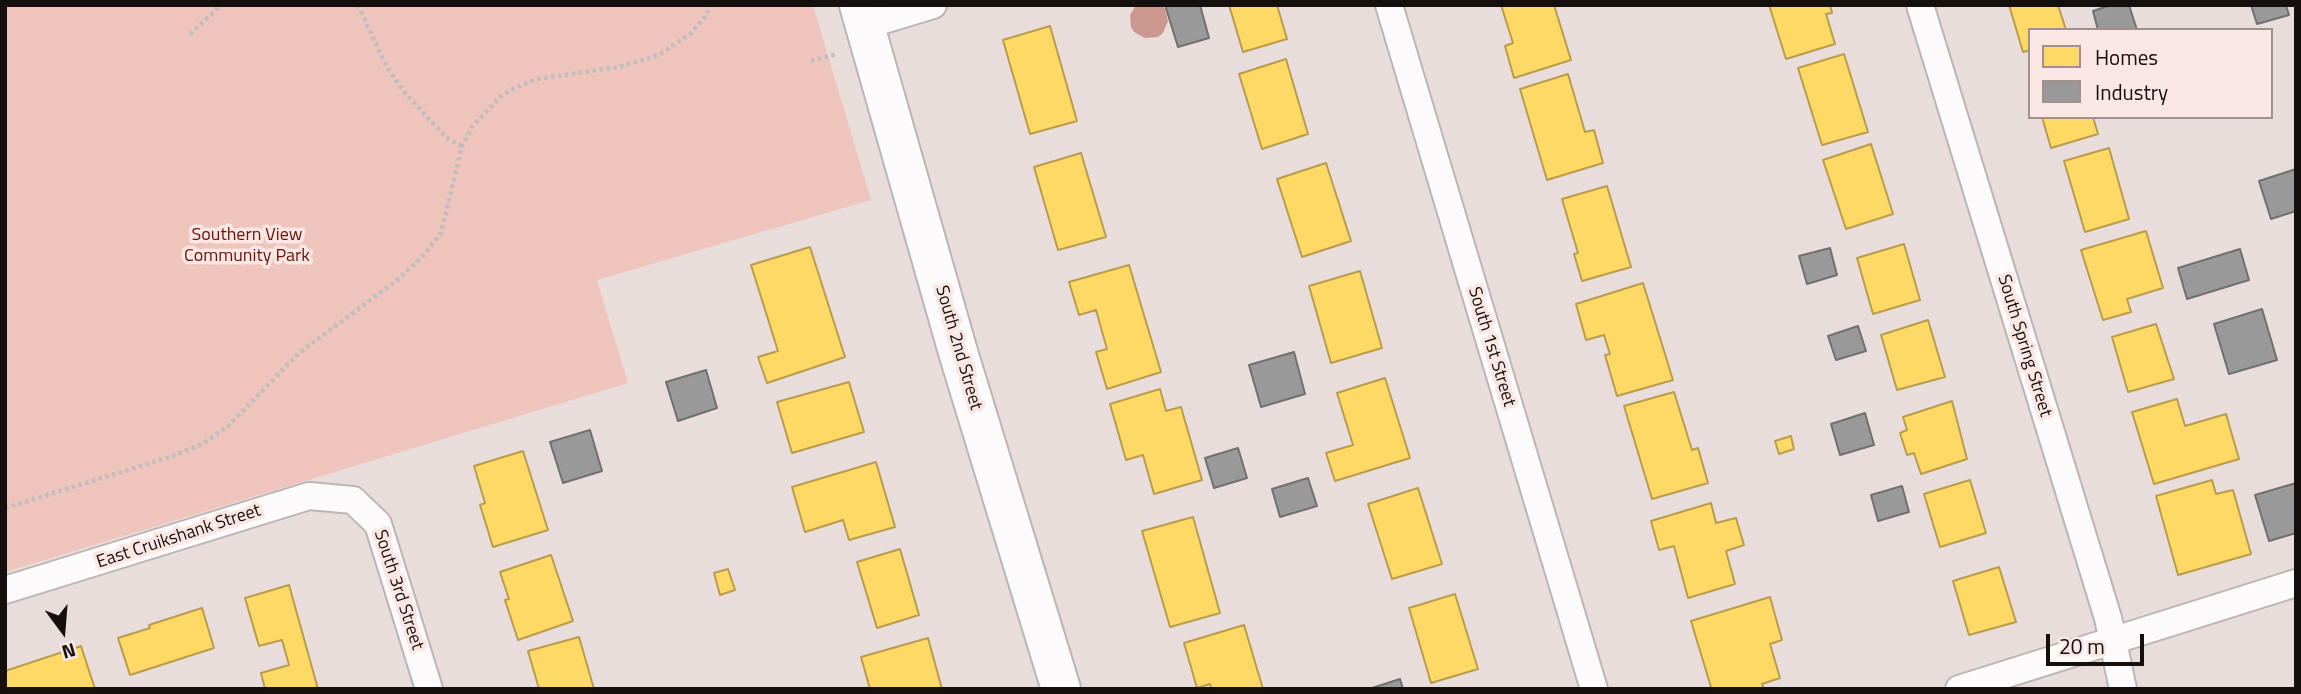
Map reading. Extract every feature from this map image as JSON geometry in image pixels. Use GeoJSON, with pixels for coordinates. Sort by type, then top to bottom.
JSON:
{"type":"FeatureCollection","features":[{"type":"Feature","properties":{"kind":"street"},"geometry":{"type":"LineString","coordinates":[[862,15],[933,5]]}},
{"type":"Feature","properties":{"kind":"street","name":"South 1st Street"},"geometry":{"type":"LineString","coordinates":[[1389,5],[1594,689]]}},
{"type":"Feature","properties":{"kind":"street","name":"South Spring Street"},"geometry":{"type":"LineString","coordinates":[[1920,5],[2108,618],[2123,689]]}},
{"type":"Feature","properties":{"kind":"street","name":"South 2nd Street"},"geometry":{"type":"LineString","coordinates":[[862,15],[958,352],[1061,689]]}},
{"type":"Feature","properties":{"kind":"street","name":"East Cruikshank Street"},"geometry":{"type":"LineString","coordinates":[[5,590],[309,496],[353,500]]}},
{"type":"Feature","properties":{"kind":"street","name":"South 3rd Street"},"geometry":{"type":"LineString","coordinates":[[353,500],[378,524],[429,689]]}},
{"type":"Feature","properties":{"kind":"street"},"geometry":{"type":"LineString","coordinates":[[1959,689],[2296,583]]}},
{"type":"Feature","properties":{"kind":"path"},"geometry":{"type":"LineString","coordinates":[[190,34],[221,5]]}},
{"type":"Feature","properties":{"kind":"path"},"geometry":{"type":"LineString","coordinates":[[358,5],[386,66],[405,93],[447,138],[462,146]]}},
{"type":"Feature","properties":{"kind":"path"},"geometry":{"type":"LineString","coordinates":[[5,508],[173,456],[202,444],[228,426],[299,354],[396,281],[423,256],[441,233],[462,146],[472,127],[486,110],[514,88],[537,79],[619,67],[659,55],[691,33],[705,17],[710,5]]}},
{"type":"Feature","properties":{"kind":"green space","name":"Southern View Community Park"},"geometry":{"type":"Polygon","coordinates":[[[5,5],[813,5],[871,200],[597,280],[628,383],[5,572],[5,5]]]}},
{"type":"Feature","properties":{"kind":"shaded area"},"geometry":{"type":"Polygon","coordinates":[[[1136,5],[1161,5],[1165,9],[1168,21],[1163,33],[1158,37],[1145,38],[1134,32],[1130,15],[1136,5]]]}},
{"type":"Feature","properties":{"kind":"building: Homes"},"geometry":{"type":"Polygon","coordinates":[[[1229,5],[1277,5],[1287,39],[1243,52],[1229,5]]]}},
{"type":"Feature","properties":{"kind":"building: Homes"},"geometry":{"type":"Polygon","coordinates":[[[1501,5],[1554,5],[1571,60],[1514,78],[1505,46],[1513,43],[1501,5]]]}},
{"type":"Feature","properties":{"kind":"building: Homes"},"geometry":{"type":"Polygon","coordinates":[[[1769,5],[1830,5],[1832,13],[1826,14],[1835,44],[1786,59],[1769,5]]]}},
{"type":"Feature","properties":{"kind":"building: Homes"},"geometry":{"type":"Polygon","coordinates":[[[2009,5],[2058,5],[2065,28],[2028,28],[2028,51],[2023,52],[2009,5]]]}},
{"type":"Feature","properties":{"kind":"building: Homes"},"geometry":{"type":"Polygon","coordinates":[[[1050,26],[1077,121],[1030,134],[1003,40],[1050,26]]]}},
{"type":"Feature","properties":{"kind":"building: Homes"},"geometry":{"type":"Polygon","coordinates":[[[1844,54],[1868,132],[1822,145],[1798,68],[1844,54]]]}},
{"type":"Feature","properties":{"kind":"building: Homes"},"geometry":{"type":"Polygon","coordinates":[[[1286,59],[1308,134],[1262,149],[1239,74],[1286,59]]]}},
{"type":"Feature","properties":{"kind":"building: Homes"},"geometry":{"type":"Polygon","coordinates":[[[1568,74],[1585,132],[1594,130],[1603,163],[1547,180],[1520,89],[1568,74]]]}},
{"type":"Feature","properties":{"kind":"building: Homes"},"geometry":{"type":"Polygon","coordinates":[[[2043,119],[2094,119],[2098,134],[2051,148],[2043,119]]]}},
{"type":"Feature","properties":{"kind":"building: Homes"},"geometry":{"type":"Polygon","coordinates":[[[1871,144],[1893,214],[1846,229],[1823,160],[1871,144]]]}},
{"type":"Feature","properties":{"kind":"building: Homes"},"geometry":{"type":"Polygon","coordinates":[[[2109,148],[2129,219],[2085,232],[2064,161],[2109,148]]]}},
{"type":"Feature","properties":{"kind":"building: Homes"},"geometry":{"type":"Polygon","coordinates":[[[1081,153],[1106,237],[1058,250],[1034,167],[1081,153]]]}},
{"type":"Feature","properties":{"kind":"building: Homes"},"geometry":{"type":"Polygon","coordinates":[[[1326,163],[1351,241],[1302,257],[1277,179],[1326,163]]]}},
{"type":"Feature","properties":{"kind":"building: Homes"},"geometry":{"type":"Polygon","coordinates":[[[1607,186],[1631,267],[1582,281],[1574,254],[1578,253],[1562,199],[1607,186]]]}},
{"type":"Feature","properties":{"kind":"building: Homes"},"geometry":{"type":"Polygon","coordinates":[[[2146,231],[2163,288],[2127,299],[2131,312],[2103,320],[2081,250],[2146,231]]]}},
{"type":"Feature","properties":{"kind":"building: Homes"},"geometry":{"type":"Polygon","coordinates":[[[1904,244],[1920,300],[1873,314],[1857,258],[1904,244]]]}},
{"type":"Feature","properties":{"kind":"building: Homes"},"geometry":{"type":"Polygon","coordinates":[[[810,247],[845,357],[767,383],[758,357],[778,351],[751,265],[810,247]]]}},
{"type":"Feature","properties":{"kind":"building: Homes"},"geometry":{"type":"Polygon","coordinates":[[[1129,265],[1161,372],[1107,389],[1096,352],[1107,349],[1096,310],[1079,315],[1069,282],[1129,265]]]}},
{"type":"Feature","properties":{"kind":"building: Homes"},"geometry":{"type":"Polygon","coordinates":[[[1360,271],[1382,348],[1331,363],[1309,286],[1360,271]]]}},
{"type":"Feature","properties":{"kind":"building: Homes"},"geometry":{"type":"Polygon","coordinates":[[[1643,283],[1673,380],[1617,396],[1605,355],[1610,354],[1604,335],[1586,340],[1576,304],[1643,283]]]}},
{"type":"Feature","properties":{"kind":"building: Homes"},"geometry":{"type":"Polygon","coordinates":[[[1928,320],[1945,377],[1897,390],[1881,335],[1928,320]]]}},
{"type":"Feature","properties":{"kind":"building: Homes"},"geometry":{"type":"Polygon","coordinates":[[[2156,324],[2174,379],[2128,392],[2112,337],[2156,324]]]}},
{"type":"Feature","properties":{"kind":"building: Homes"},"geometry":{"type":"Polygon","coordinates":[[[1385,378],[1410,458],[1335,481],[1326,453],[1353,445],[1337,393],[1385,378]]]}},
{"type":"Feature","properties":{"kind":"building: Homes"},"geometry":{"type":"Polygon","coordinates":[[[849,382],[864,432],[792,453],[777,402],[849,382]]]}},
{"type":"Feature","properties":{"kind":"building: Homes"},"geometry":{"type":"Polygon","coordinates":[[[1160,389],[1166,411],[1181,407],[1202,480],[1154,494],[1143,455],[1126,460],[1110,404],[1160,389]]]}},
{"type":"Feature","properties":{"kind":"building: Homes"},"geometry":{"type":"Polygon","coordinates":[[[1674,392],[1692,450],[1698,448],[1708,483],[1652,499],[1624,406],[1674,392]]]}},
{"type":"Feature","properties":{"kind":"building: Homes"},"geometry":{"type":"Polygon","coordinates":[[[2177,399],[2185,426],[2226,414],[2239,459],[2154,484],[2132,412],[2177,399]]]}},
{"type":"Feature","properties":{"kind":"building: Homes"},"geometry":{"type":"Polygon","coordinates":[[[1952,401],[1967,459],[1921,474],[1914,453],[1907,455],[1900,433],[1907,430],[1903,417],[1952,401]]]}},
{"type":"Feature","properties":{"kind":"building: Homes"},"geometry":{"type":"Polygon","coordinates":[[[1791,436],[1794,449],[1779,454],[1775,441],[1791,436]]]}},
{"type":"Feature","properties":{"kind":"building: Homes"},"geometry":{"type":"Polygon","coordinates":[[[523,451],[548,530],[493,547],[480,505],[485,503],[474,466],[523,451]]]}},
{"type":"Feature","properties":{"kind":"building: Homes"},"geometry":{"type":"Polygon","coordinates":[[[876,462],[895,527],[849,540],[843,520],[805,532],[792,487],[876,462]]]}},
{"type":"Feature","properties":{"kind":"building: Homes"},"geometry":{"type":"Polygon","coordinates":[[[1970,480],[1986,533],[1940,547],[1924,494],[1970,480]]]}},
{"type":"Feature","properties":{"kind":"building: Homes"},"geometry":{"type":"Polygon","coordinates":[[[2212,480],[2216,494],[2233,490],[2251,554],[2178,575],[2156,496],[2212,480]]]}},
{"type":"Feature","properties":{"kind":"building: Homes"},"geometry":{"type":"Polygon","coordinates":[[[1418,488],[1442,564],[1392,579],[1368,504],[1418,488]]]}},
{"type":"Feature","properties":{"kind":"building: Homes"},"geometry":{"type":"Polygon","coordinates":[[[1711,503],[1716,523],[1736,518],[1744,545],[1726,551],[1735,584],[1688,598],[1674,546],[1659,550],[1651,521],[1711,503]]]}},
{"type":"Feature","properties":{"kind":"building: Homes"},"geometry":{"type":"Polygon","coordinates":[[[1193,517],[1220,613],[1170,627],[1142,531],[1193,517]]]}},
{"type":"Feature","properties":{"kind":"building: Homes"},"geometry":{"type":"Polygon","coordinates":[[[900,549],[919,615],[877,628],[857,562],[900,549]]]}},
{"type":"Feature","properties":{"kind":"building: Homes"},"geometry":{"type":"Polygon","coordinates":[[[551,555],[573,621],[518,640],[505,600],[509,599],[500,572],[551,555]]]}},
{"type":"Feature","properties":{"kind":"building: Homes"},"geometry":{"type":"Polygon","coordinates":[[[1999,567],[2016,622],[1969,635],[1953,581],[1999,567]]]}},
{"type":"Feature","properties":{"kind":"building: Homes"},"geometry":{"type":"Polygon","coordinates":[[[728,569],[735,590],[720,595],[714,573],[728,569]]]}},
{"type":"Feature","properties":{"kind":"building: Homes"},"geometry":{"type":"Polygon","coordinates":[[[289,585],[318,689],[265,689],[261,673],[289,665],[282,640],[259,646],[245,598],[289,585]]]}},
{"type":"Feature","properties":{"kind":"building: Homes"},"geometry":{"type":"Polygon","coordinates":[[[1455,594],[1478,669],[1431,683],[1409,608],[1455,594]]]}},
{"type":"Feature","properties":{"kind":"building: Homes"},"geometry":{"type":"Polygon","coordinates":[[[1770,597],[1782,640],[1770,644],[1780,678],[1762,684],[1764,689],[1707,689],[1711,687],[1691,621],[1770,597]]]}},
{"type":"Feature","properties":{"kind":"building: Homes"},"geometry":{"type":"Polygon","coordinates":[[[202,608],[214,648],[130,675],[118,638],[202,608]]]}},
{"type":"Feature","properties":{"kind":"building: Homes"},"geometry":{"type":"Polygon","coordinates":[[[1244,625],[1263,689],[1212,689],[1210,684],[1197,688],[1184,643],[1244,625]]]}},
{"type":"Feature","properties":{"kind":"building: Homes"},"geometry":{"type":"Polygon","coordinates":[[[579,637],[594,689],[539,689],[528,651],[579,637]]]}},
{"type":"Feature","properties":{"kind":"building: Homes"},"geometry":{"type":"Polygon","coordinates":[[[928,638],[942,689],[870,689],[861,657],[928,638]]]}},
{"type":"Feature","properties":{"kind":"building: Homes"},"geometry":{"type":"Polygon","coordinates":[[[81,646],[95,689],[5,689],[5,671],[81,646]]]}},
{"type":"Feature","properties":{"kind":"building: Industry"},"geometry":{"type":"Polygon","coordinates":[[[1165,5],[1200,5],[1209,38],[1178,47],[1165,5]]]}},
{"type":"Feature","properties":{"kind":"building: Industry"},"geometry":{"type":"Polygon","coordinates":[[[2111,5],[2129,5],[2136,28],[2097,28],[2093,11],[2111,5]]]}},
{"type":"Feature","properties":{"kind":"building: Industry"},"geometry":{"type":"Polygon","coordinates":[[[2251,5],[2286,5],[2289,15],[2257,24],[2251,5]]]}},
{"type":"Feature","properties":{"kind":"building: Industry"},"geometry":{"type":"Polygon","coordinates":[[[2296,169],[2296,211],[2271,219],[2259,181],[2296,169]]]}},
{"type":"Feature","properties":{"kind":"building: Industry"},"geometry":{"type":"Polygon","coordinates":[[[1830,248],[1837,275],[1807,284],[1799,256],[1830,248]]]}},
{"type":"Feature","properties":{"kind":"building: Industry"},"geometry":{"type":"Polygon","coordinates":[[[2240,249],[2249,280],[2187,299],[2178,268],[2240,249]]]}},
{"type":"Feature","properties":{"kind":"building: Industry"},"geometry":{"type":"Polygon","coordinates":[[[2262,309],[2277,360],[2229,374],[2214,324],[2262,309]]]}},
{"type":"Feature","properties":{"kind":"building: Industry"},"geometry":{"type":"Polygon","coordinates":[[[1858,326],[1866,351],[1836,360],[1828,336],[1858,326]]]}},
{"type":"Feature","properties":{"kind":"building: Industry"},"geometry":{"type":"Polygon","coordinates":[[[1294,352],[1305,394],[1261,407],[1249,365],[1294,352]]]}},
{"type":"Feature","properties":{"kind":"building: Industry"},"geometry":{"type":"Polygon","coordinates":[[[706,370],[717,408],[678,421],[666,382],[706,370]]]}},
{"type":"Feature","properties":{"kind":"building: Industry"},"geometry":{"type":"Polygon","coordinates":[[[1865,413],[1874,445],[1840,455],[1831,424],[1865,413]]]}},
{"type":"Feature","properties":{"kind":"building: Industry"},"geometry":{"type":"Polygon","coordinates":[[[590,430],[602,471],[563,483],[550,442],[590,430]]]}},
{"type":"Feature","properties":{"kind":"building: Industry"},"geometry":{"type":"Polygon","coordinates":[[[1238,448],[1247,478],[1214,488],[1205,458],[1238,448]]]}},
{"type":"Feature","properties":{"kind":"building: Industry"},"geometry":{"type":"Polygon","coordinates":[[[1308,478],[1317,506],[1280,517],[1272,489],[1308,478]]]}},
{"type":"Feature","properties":{"kind":"building: Industry"},"geometry":{"type":"Polygon","coordinates":[[[2296,483],[2296,533],[2269,541],[2255,495],[2296,483]]]}},
{"type":"Feature","properties":{"kind":"building: Industry"},"geometry":{"type":"Polygon","coordinates":[[[1902,486],[1909,512],[1878,521],[1871,495],[1902,486]]]}},
{"type":"Feature","properties":{"kind":"building: Industry"},"geometry":{"type":"Polygon","coordinates":[[[1400,679],[1403,689],[1369,689],[1400,679]]]}}]}
